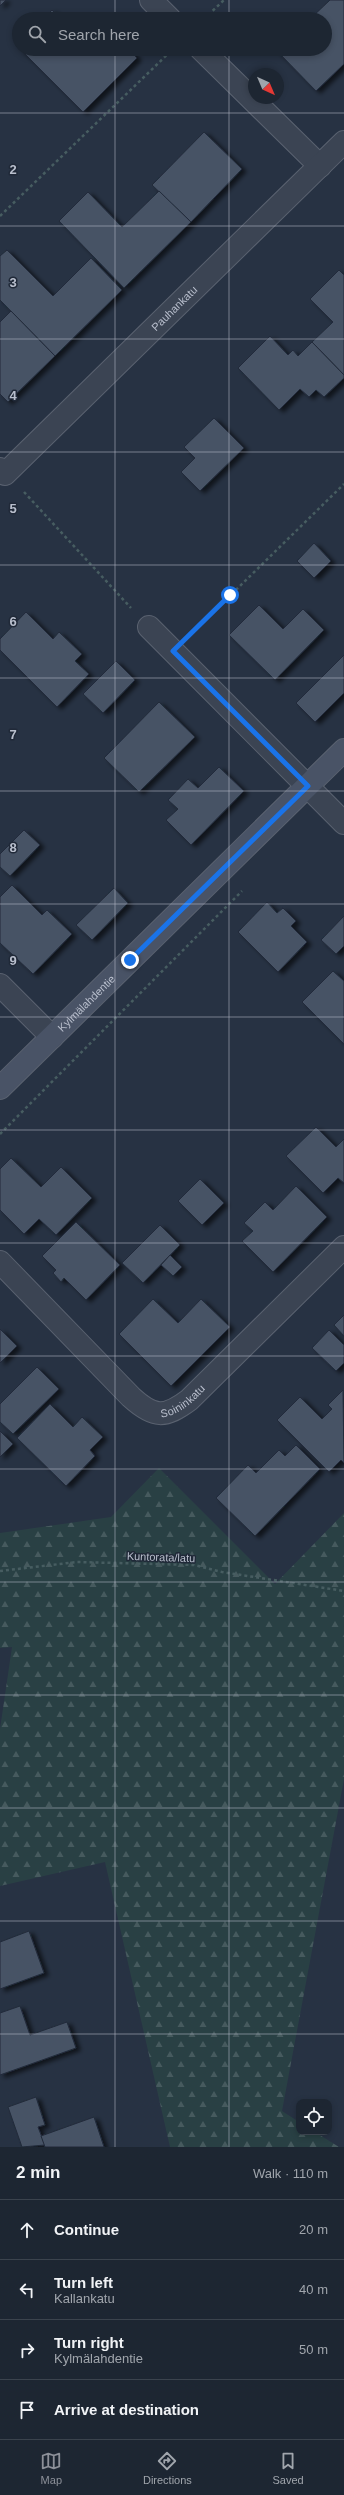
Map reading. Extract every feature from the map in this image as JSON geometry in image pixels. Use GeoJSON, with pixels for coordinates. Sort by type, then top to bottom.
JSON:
{"type":"FeatureCollection","features":[{"type":"Feature","properties":{"kind":"street"},"geometry":{"type":"LineString","coordinates":[[151,0],[163,12]]}},
{"type":"Feature","properties":{"kind":"street"},"geometry":{"type":"LineString","coordinates":[[208,56],[320,166]]}},
{"type":"Feature","properties":{"kind":"street","name":"Pauhankatu"},"geometry":{"type":"LineString","coordinates":[[2,472],[344,142]]}},
{"type":"Feature","properties":{"kind":"street"},"geometry":{"type":"LineString","coordinates":[[149,627],[344,823]]}},
{"type":"Feature","properties":{"kind":"street","name":"Kylmälahdentie"},"geometry":{"type":"LineString","coordinates":[[0,1088],[344,750]]}},
{"type":"Feature","properties":{"kind":"street"},"geometry":{"type":"LineString","coordinates":[[0,985],[52,1037]]}},
{"type":"Feature","properties":{"kind":"street","name":"Soininkatu"},"geometry":{"type":"LineString","coordinates":[[0,1262],[131,1397],[143,1408],[159,1413],[173,1411],[189,1400],[344,1247]]}},
{"type":"Feature","properties":{"kind":"path"},"geometry":{"type":"LineString","coordinates":[[211,12],[224,0]]}},
{"type":"Feature","properties":{"kind":"path"},"geometry":{"type":"LineString","coordinates":[[0,216],[166,56]]}},
{"type":"Feature","properties":{"kind":"path"},"geometry":{"type":"LineString","coordinates":[[2,472],[19,487],[149,627]]}},
{"type":"Feature","properties":{"kind":"path"},"geometry":{"type":"LineString","coordinates":[[173,651],[344,484]]}},
{"type":"Feature","properties":{"kind":"path"},"geometry":{"type":"LineString","coordinates":[[0,1134],[243,890]]}},
{"type":"Feature","properties":{"kind":"path","name":"Kuntorata/latu"},"geometry":{"type":"LineString","coordinates":[[0,1571],[77,1562],[194,1565],[222,1572],[344,1591]]}},
{"type":"Feature","properties":{"kind":"green space"},"geometry":{"type":"Polygon","coordinates":[[[159,1468],[275,1584],[344,1513],[344,1779],[282,2111],[296,2120],[296,2135],[320,2135],[339,2147],[170,2147],[105,1862],[0,1886],[0,1729],[12,1647],[0,1648],[0,1533],[111,1517],[159,1468]]]}},
{"type":"Feature","properties":{"kind":"building"},"geometry":{"type":"Polygon","coordinates":[[[0,0],[6,0],[0,6],[0,0]]]}},
{"type":"Feature","properties":{"kind":"building"},"geometry":{"type":"Polygon","coordinates":[[[330,0],[344,0],[344,64],[316,91],[282,56],[332,56],[332,12],[317,12],[330,0]]]}},
{"type":"Feature","properties":{"kind":"building"},"geometry":{"type":"Polygon","coordinates":[[[27,56],[135,56],[137,58],[83,112],[27,56]]]}},
{"type":"Feature","properties":{"kind":"building"},"geometry":{"type":"Polygon","coordinates":[[[204,132],[242,169],[191,222],[152,185],[204,132]]]}},
{"type":"Feature","properties":{"kind":"building"},"geometry":{"type":"Polygon","coordinates":[[[159,191],[191,222],[124,288],[59,221],[88,192],[122,227],[159,191]]]}},
{"type":"Feature","properties":{"kind":"building"},"geometry":{"type":"Polygon","coordinates":[[[7,250],[53,296],[91,258],[122,290],[55,356],[0,300],[0,256],[7,250]]]}},
{"type":"Feature","properties":{"kind":"building"},"geometry":{"type":"Polygon","coordinates":[[[339,270],[344,275],[344,375],[312,342],[333,322],[310,299],[339,270]]]}},
{"type":"Feature","properties":{"kind":"building"},"geometry":{"type":"Polygon","coordinates":[[[11,311],[55,356],[8,402],[0,394],[0,322],[11,311]]]}},
{"type":"Feature","properties":{"kind":"building"},"geometry":{"type":"Polygon","coordinates":[[[270,336],[288,355],[293,350],[298,356],[312,342],[344,375],[344,378],[324,397],[316,390],[309,397],[300,389],[279,410],[238,368],[270,336]]]}},
{"type":"Feature","properties":{"kind":"building"},"geometry":{"type":"Polygon","coordinates":[[[214,418],[244,448],[200,491],[181,472],[195,458],[184,447],[214,418]]]}},
{"type":"Feature","properties":{"kind":"building"},"geometry":{"type":"Polygon","coordinates":[[[314,543],[331,561],[314,578],[297,561],[314,543]]]}},
{"type":"Feature","properties":{"kind":"building"},"geometry":{"type":"Polygon","coordinates":[[[259,605],[283,629],[303,609],[324,630],[275,680],[229,635],[259,605]]]}},
{"type":"Feature","properties":{"kind":"building"},"geometry":{"type":"Polygon","coordinates":[[[26,612],[53,639],[59,632],[82,654],[75,661],[89,674],[57,707],[0,650],[0,639],[26,612]]]}},
{"type":"Feature","properties":{"kind":"building"},"geometry":{"type":"Polygon","coordinates":[[[344,655],[344,693],[315,722],[296,703],[344,655]]]}},
{"type":"Feature","properties":{"kind":"building"},"geometry":{"type":"Polygon","coordinates":[[[116,661],[135,680],[103,713],[83,694],[116,661]]]}},
{"type":"Feature","properties":{"kind":"building"},"geometry":{"type":"Polygon","coordinates":[[[159,702],[195,737],[139,792],[104,758],[159,702]]]}},
{"type":"Feature","properties":{"kind":"building"},"geometry":{"type":"Polygon","coordinates":[[[219,767],[244,791],[191,845],[166,820],[178,809],[168,800],[188,779],[198,788],[219,767]]]}},
{"type":"Feature","properties":{"kind":"building"},"geometry":{"type":"Polygon","coordinates":[[[24,830],[40,845],[10,876],[0,867],[0,854],[24,830]]]}},
{"type":"Feature","properties":{"kind":"building"},"geometry":{"type":"Polygon","coordinates":[[[12,885],[42,915],[47,910],[72,934],[33,974],[0,943],[0,897],[12,885]]]}},
{"type":"Feature","properties":{"kind":"building"},"geometry":{"type":"Polygon","coordinates":[[[114,888],[128,903],[92,940],[76,925],[114,888]]]}},
{"type":"Feature","properties":{"kind":"building"},"geometry":{"type":"Polygon","coordinates":[[[267,902],[277,913],[283,908],[296,921],[291,926],[307,942],[278,972],[238,932],[267,902]]]}},
{"type":"Feature","properties":{"kind":"building"},"geometry":{"type":"Polygon","coordinates":[[[344,916],[344,946],[336,954],[321,940],[344,916]]]}},
{"type":"Feature","properties":{"kind":"building"},"geometry":{"type":"Polygon","coordinates":[[[333,971],[344,981],[344,1044],[302,1002],[333,971]]]}},
{"type":"Feature","properties":{"kind":"building"},"geometry":{"type":"Polygon","coordinates":[[[316,1127],[336,1147],[344,1139],[344,1183],[338,1178],[323,1193],[286,1156],[316,1127]]]}},
{"type":"Feature","properties":{"kind":"building"},"geometry":{"type":"Polygon","coordinates":[[[11,1158],[41,1187],[61,1167],[92,1198],[56,1235],[39,1219],[24,1234],[0,1210],[0,1169],[11,1158]]]}},
{"type":"Feature","properties":{"kind":"building"},"geometry":{"type":"Polygon","coordinates":[[[200,1179],[224,1203],[202,1225],[178,1201],[200,1179]]]}},
{"type":"Feature","properties":{"kind":"building"},"geometry":{"type":"Polygon","coordinates":[[[296,1186],[327,1217],[273,1272],[242,1241],[253,1231],[244,1223],[265,1202],[273,1210],[296,1186]]]}},
{"type":"Feature","properties":{"kind":"building"},"geometry":{"type":"Polygon","coordinates":[[[76,1222],[120,1265],[86,1300],[64,1278],[61,1282],[53,1273],[56,1270],[42,1256],[76,1222]]]}},
{"type":"Feature","properties":{"kind":"building"},"geometry":{"type":"Polygon","coordinates":[[[160,1225],[180,1245],[143,1283],[122,1263],[160,1225]]]}},
{"type":"Feature","properties":{"kind":"building"},"geometry":{"type":"Polygon","coordinates":[[[170,1255],[182,1267],[173,1276],[161,1265],[170,1255]]]}},
{"type":"Feature","properties":{"kind":"building"},"geometry":{"type":"Polygon","coordinates":[[[153,1299],[178,1323],[201,1299],[230,1327],[171,1386],[119,1334],[153,1299]]]}},
{"type":"Feature","properties":{"kind":"building"},"geometry":{"type":"Polygon","coordinates":[[[344,1315],[344,1336],[334,1325],[344,1315]]]}},
{"type":"Feature","properties":{"kind":"building"},"geometry":{"type":"Polygon","coordinates":[[[0,1329],[17,1346],[0,1363],[0,1329]]]}},
{"type":"Feature","properties":{"kind":"building"},"geometry":{"type":"Polygon","coordinates":[[[329,1330],[344,1345],[344,1363],[336,1371],[312,1348],[329,1330]]]}},
{"type":"Feature","properties":{"kind":"building"},"geometry":{"type":"Polygon","coordinates":[[[37,1367],[59,1389],[13,1434],[0,1422],[0,1404],[37,1367]]]}},
{"type":"Feature","properties":{"kind":"building"},"geometry":{"type":"Polygon","coordinates":[[[343,1390],[344,1463],[341,1460],[329,1472],[277,1420],[300,1397],[322,1419],[332,1409],[328,1405],[343,1390]]]}},
{"type":"Feature","properties":{"kind":"building"},"geometry":{"type":"Polygon","coordinates":[[[50,1404],[73,1427],[82,1417],[103,1437],[90,1450],[95,1456],[66,1486],[17,1438],[50,1404]]]}},
{"type":"Feature","properties":{"kind":"building"},"geometry":{"type":"Polygon","coordinates":[[[0,1431],[13,1444],[0,1457],[0,1431]]]}},
{"type":"Feature","properties":{"kind":"building"},"geometry":{"type":"Polygon","coordinates":[[[296,1445],[320,1469],[255,1536],[216,1498],[248,1465],[256,1473],[279,1450],[285,1456],[296,1445]]]}},
{"type":"Feature","properties":{"kind":"building"},"geometry":{"type":"Polygon","coordinates":[[[29,1931],[44,1973],[0,1989],[0,1942],[29,1931]]]}},
{"type":"Feature","properties":{"kind":"building"},"geometry":{"type":"Polygon","coordinates":[[[20,2006],[30,2035],[67,2022],[76,2048],[0,2075],[0,2013],[20,2006]]]}},
{"type":"Feature","properties":{"kind":"building"},"geometry":{"type":"Polygon","coordinates":[[[36,2097],[45,2125],[38,2127],[45,2145],[22,2147],[8,2107],[36,2097]]]}},
{"type":"Feature","properties":{"kind":"building"},"geometry":{"type":"Polygon","coordinates":[[[94,2117],[104,2147],[45,2147],[41,2136],[94,2117]]]}},
{"type":"Feature","properties":{"kind":"route"},"geometry":{"type":"LineString","coordinates":[[130,960],[308,786],[173,651],[230,595]]}}]}
